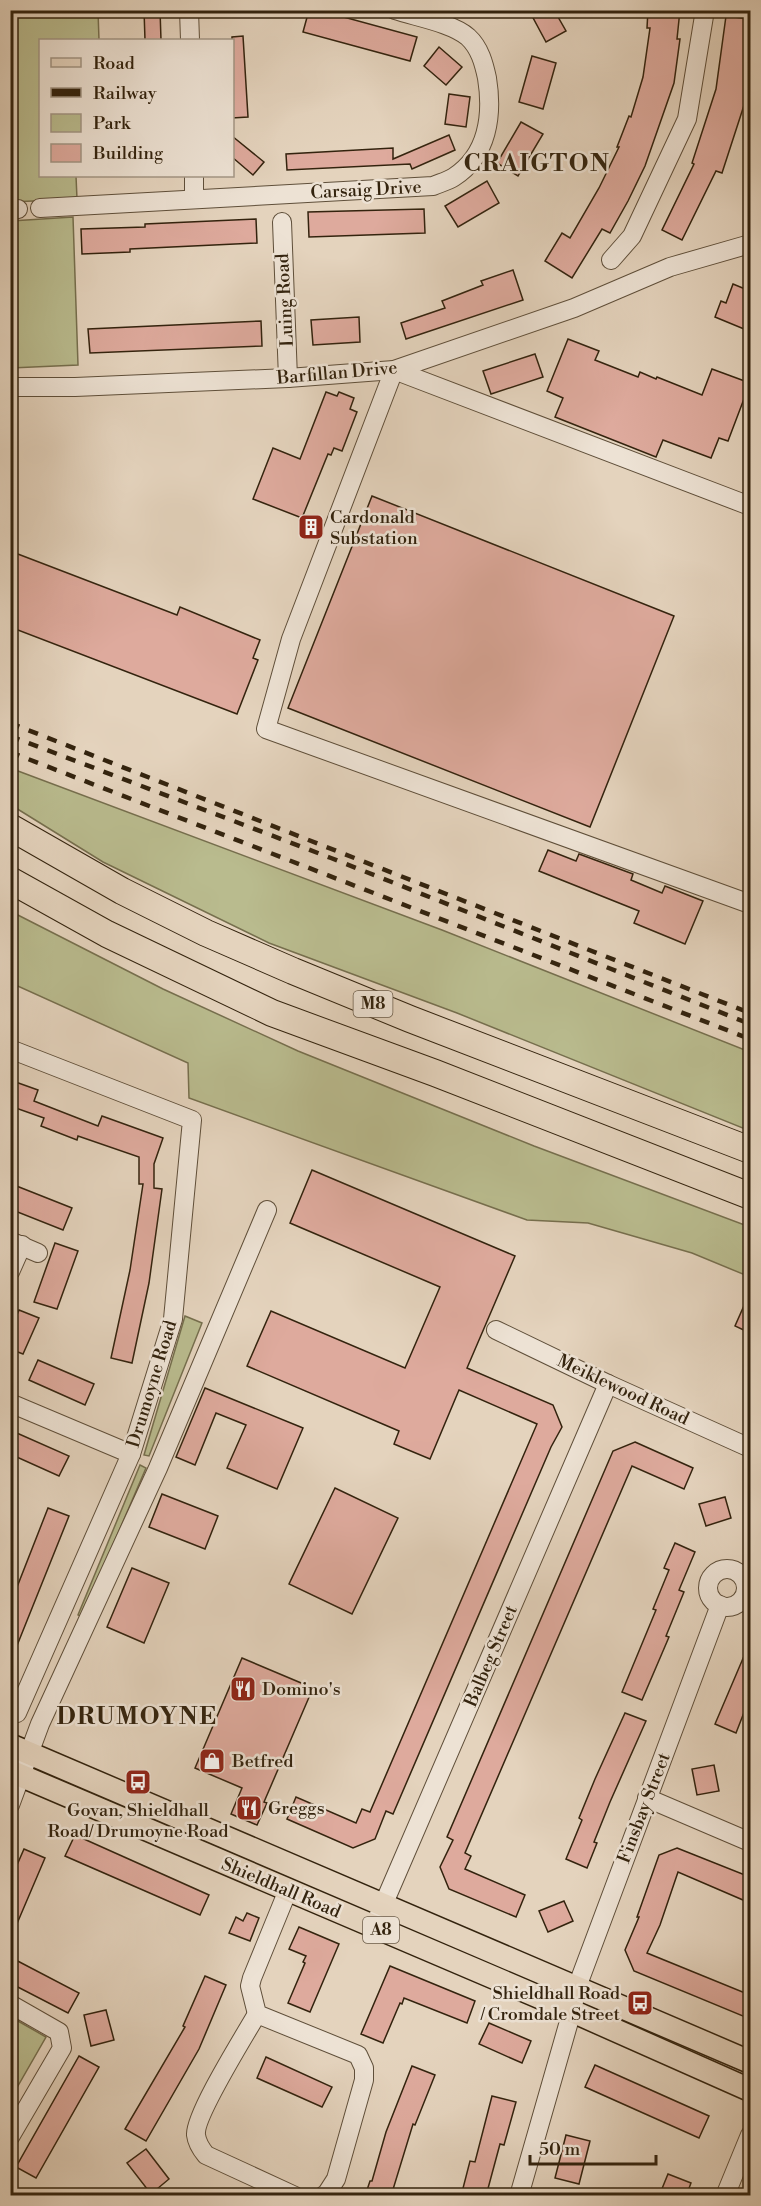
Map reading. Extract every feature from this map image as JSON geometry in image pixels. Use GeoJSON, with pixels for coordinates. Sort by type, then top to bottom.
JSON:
{"type":"FeatureCollection","features":[{"type":"Feature","properties":{"kind":"highway","name":"M8"},"geometry":{"type":"LineString","coordinates":[[10,827],[122,891],[206,933],[401,1015],[750,1150]]}},
{"type":"Feature","properties":{"kind":"highway","name":"M8"},"geometry":{"type":"LineString","coordinates":[[10,880],[107,934],[272,1013],[435,1073],[750,1196]]}},
{"type":"Feature","properties":{"kind":"main road","name":"Shieldhall Road"},"geometry":{"type":"LineString","coordinates":[[20,1749],[750,2062]]}},
{"type":"Feature","properties":{"kind":"main road","name":"Shieldhall Road"},"geometry":{"type":"LineString","coordinates":[[16,1774],[572,2011],[750,2090]]}},
{"type":"Feature","properties":{"kind":"street"},"geometry":{"type":"LineString","coordinates":[[189,10],[190,39]]}},
{"type":"Feature","properties":{"kind":"street","name":"Carsaig Drive"},"geometry":{"type":"LineString","coordinates":[[40,208],[433,186],[454,177],[481,149],[487,134],[490,112],[484,69],[475,44],[466,35],[447,26],[395,10]]}},
{"type":"Feature","properties":{"kind":"street"},"geometry":{"type":"LineString","coordinates":[[611,260],[632,236],[687,119],[705,10]]}},
{"type":"Feature","properties":{"kind":"street"},"geometry":{"type":"LineString","coordinates":[[194,177],[194,198]]}},
{"type":"Feature","properties":{"kind":"street","name":"Luing Road"},"geometry":{"type":"LineString","coordinates":[[282,222],[288,378]]}},
{"type":"Feature","properties":{"kind":"street","name":"Barfillan Drive"},"geometry":{"type":"LineString","coordinates":[[10,387],[75,387],[288,378],[394,370],[585,303],[670,267],[750,244]]}},
{"type":"Feature","properties":{"kind":"street"},"geometry":{"type":"LineString","coordinates":[[750,506],[394,370],[291,639],[266,729],[750,904]]}},
{"type":"Feature","properties":{"kind":"street","name":"Drumoyne Road"},"geometry":{"type":"LineString","coordinates":[[10,1049],[192,1120],[173,1319],[131,1454],[14,1711]]}},
{"type":"Feature","properties":{"kind":"street","name":"Drumoyne Road"},"geometry":{"type":"LineString","coordinates":[[10,1805],[20,1749],[40,1724],[158,1468],[267,1210]]}},
{"type":"Feature","properties":{"kind":"street"},"geometry":{"type":"LineString","coordinates":[[10,1272],[23,1246]]}},
{"type":"Feature","properties":{"kind":"street","name":"Meiklewood Road"},"geometry":{"type":"LineString","coordinates":[[496,1330],[750,1448]]}},
{"type":"Feature","properties":{"kind":"street","name":"Balbeg Street"},"geometry":{"type":"LineString","coordinates":[[374,1928],[608,1384]]}},
{"type":"Feature","properties":{"kind":"street"},"geometry":{"type":"LineString","coordinates":[[10,1403],[131,1454]]}},
{"type":"Feature","properties":{"kind":"street","name":"Finsbay Street"},"geometry":{"type":"LineString","coordinates":[[519,2196],[577,1987],[720,1605]]}},
{"type":"Feature","properties":{"kind":"street"},"geometry":{"type":"LineString","coordinates":[[14,1711],[40,1724]]}},
{"type":"Feature","properties":{"kind":"street"},"geometry":{"type":"LineString","coordinates":[[647,1798],[750,1842]]}},
{"type":"Feature","properties":{"kind":"street"},"geometry":{"type":"LineString","coordinates":[[288,1890],[252,1978],[250,1986],[256,2014],[203,2111],[196,2133],[200,2148],[206,2155],[295,2196]]}},
{"type":"Feature","properties":{"kind":"street"},"geometry":{"type":"LineString","coordinates":[[10,2004],[59,2032],[62,2048],[10,2137]]}},
{"type":"Feature","properties":{"kind":"street"},"geometry":{"type":"LineString","coordinates":[[256,2014],[358,2055],[364,2067],[364,2080],[336,2179],[323,2196]]}},
{"type":"Feature","properties":{"kind":"street"},"geometry":{"type":"LineString","coordinates":[[729,2194],[750,2135]]}},
{"type":"Feature","properties":{"kind":"green space"},"geometry":{"type":"Polygon","coordinates":[[[10,11],[98,11],[99,39],[39,39],[39,177],[76,177],[77,199],[11,202],[10,11]]]}},
{"type":"Feature","properties":{"kind":"green space"},"geometry":{"type":"Polygon","coordinates":[[[73,217],[78,365],[11,368],[11,221],[73,217]]]}},
{"type":"Feature","properties":{"kind":"green space"},"geometry":{"type":"Polygon","coordinates":[[[10,768],[442,930],[750,1052],[750,1131],[457,1013],[269,943],[103,862],[11,805],[10,768]]]}},
{"type":"Feature","properties":{"kind":"green space"},"geometry":{"type":"Polygon","coordinates":[[[10,911],[163,989],[298,1051],[534,1146],[750,1227],[750,1277],[692,1253],[588,1223],[527,1220],[189,1098],[188,1063],[11,983],[10,911]]]}},
{"type":"Feature","properties":{"kind":"green space"},"geometry":{"type":"Polygon","coordinates":[[[185,1316],[202,1323],[149,1456],[144,1455],[185,1316]]]}},
{"type":"Feature","properties":{"kind":"green space"},"geometry":{"type":"Polygon","coordinates":[[[140,1465],[146,1468],[82,1617],[78,1615],[140,1465]]]}},
{"type":"Feature","properties":{"kind":"green space"},"geometry":{"type":"Polygon","coordinates":[[[11,2017],[46,2037],[11,2098],[11,2017]]]}},
{"type":"Feature","properties":{"kind":"building"},"geometry":{"type":"Polygon","coordinates":[[[144,10],[160,10],[161,39],[145,39],[144,10]]]}},
{"type":"Feature","properties":{"kind":"building"},"geometry":{"type":"Polygon","coordinates":[[[309,10],[318,10],[417,37],[410,61],[303,32],[309,10]]]}},
{"type":"Feature","properties":{"kind":"building"},"geometry":{"type":"Polygon","coordinates":[[[538,10],[554,10],[566,31],[546,42],[531,14],[538,10]]]}},
{"type":"Feature","properties":{"kind":"building"},"geometry":{"type":"Polygon","coordinates":[[[648,10],[680,10],[677,39],[680,39],[674,83],[645,166],[628,201],[610,233],[602,229],[572,278],[545,261],[562,233],[570,238],[599,188],[619,147],[617,147],[629,116],[631,117],[643,77],[650,28],[647,28],[648,10]]]}},
{"type":"Feature","properties":{"kind":"building"},"geometry":{"type":"Polygon","coordinates":[[[726,16],[750,19],[750,67],[747,96],[722,173],[716,171],[682,240],[662,230],[694,164],[692,163],[716,89],[726,16]]]}},
{"type":"Feature","properties":{"kind":"building"},"geometry":{"type":"Polygon","coordinates":[[[243,36],[248,117],[234,118],[234,39],[232,37],[243,36]]]}},
{"type":"Feature","properties":{"kind":"building"},"geometry":{"type":"Polygon","coordinates":[[[439,47],[462,67],[446,85],[424,66],[439,47]]]}},
{"type":"Feature","properties":{"kind":"building"},"geometry":{"type":"Polygon","coordinates":[[[532,56],[556,63],[543,109],[519,102],[532,56]]]}},
{"type":"Feature","properties":{"kind":"building"},"geometry":{"type":"Polygon","coordinates":[[[449,94],[470,97],[466,127],[445,124],[449,94]]]}},
{"type":"Feature","properties":{"kind":"building"},"geometry":{"type":"Polygon","coordinates":[[[521,122],[543,134],[518,176],[497,163],[521,122]]]}},
{"type":"Feature","properties":{"kind":"building"},"geometry":{"type":"Polygon","coordinates":[[[449,135],[455,150],[412,169],[410,164],[287,170],[286,154],[393,148],[393,159],[449,135]]]}},
{"type":"Feature","properties":{"kind":"building"},"geometry":{"type":"Polygon","coordinates":[[[234,138],[264,162],[253,175],[234,159],[234,138]]]}},
{"type":"Feature","properties":{"kind":"building"},"geometry":{"type":"Polygon","coordinates":[[[487,181],[499,203],[458,227],[445,206],[487,181]]]}},
{"type":"Feature","properties":{"kind":"building"},"geometry":{"type":"Polygon","coordinates":[[[424,209],[425,233],[309,237],[308,212],[424,209]]]}},
{"type":"Feature","properties":{"kind":"building"},"geometry":{"type":"Polygon","coordinates":[[[256,219],[257,243],[130,249],[130,252],[82,254],[81,229],[256,219]]]}},
{"type":"Feature","properties":{"kind":"building"},"geometry":{"type":"Polygon","coordinates":[[[513,270],[523,300],[406,339],[401,323],[445,308],[442,301],[483,285],[481,281],[513,270]]]}},
{"type":"Feature","properties":{"kind":"building"},"geometry":{"type":"Polygon","coordinates":[[[733,284],[750,291],[750,312],[744,329],[715,317],[721,301],[726,303],[733,284]]]}},
{"type":"Feature","properties":{"kind":"building"},"geometry":{"type":"Polygon","coordinates":[[[359,317],[360,342],[313,345],[311,320],[359,317]]]}},
{"type":"Feature","properties":{"kind":"building"},"geometry":{"type":"Polygon","coordinates":[[[261,321],[262,346],[90,353],[88,329],[261,321]]]}},
{"type":"Feature","properties":{"kind":"building"},"geometry":{"type":"Polygon","coordinates":[[[568,339],[599,351],[595,360],[638,377],[640,372],[656,379],[657,377],[702,395],[712,369],[750,383],[728,441],[719,438],[711,458],[663,440],[656,457],[555,417],[563,398],[547,391],[568,339]]]}},
{"type":"Feature","properties":{"kind":"building"},"geometry":{"type":"Polygon","coordinates":[[[535,354],[543,377],[491,394],[483,371],[535,354]]]}},
{"type":"Feature","properties":{"kind":"building"},"geometry":{"type":"Polygon","coordinates":[[[326,392],[337,396],[339,392],[354,398],[350,409],[357,412],[342,451],[334,448],[331,455],[328,454],[302,518],[253,499],[273,448],[300,459],[326,392]]]}},
{"type":"Feature","properties":{"kind":"building"},"geometry":{"type":"Polygon","coordinates":[[[372,496],[674,616],[590,827],[288,708],[372,496]]]}},
{"type":"Feature","properties":{"kind":"building"},"geometry":{"type":"Polygon","coordinates":[[[10,551],[177,615],[180,607],[260,640],[253,658],[258,660],[237,714],[10,627],[10,551]]]}},
{"type":"Feature","properties":{"kind":"building"},"geometry":{"type":"Polygon","coordinates":[[[548,850],[576,861],[579,854],[633,874],[631,880],[662,893],[665,886],[703,901],[685,944],[634,923],[639,911],[539,871],[548,850]]]}},
{"type":"Feature","properties":{"kind":"building"},"geometry":{"type":"Polygon","coordinates":[[[10,1080],[38,1090],[34,1101],[98,1126],[102,1116],[163,1138],[154,1164],[154,1188],[162,1189],[149,1283],[132,1363],[111,1358],[130,1270],[143,1184],[139,1184],[139,1157],[78,1136],[77,1140],[41,1126],[44,1118],[10,1106],[10,1080]]]}},
{"type":"Feature","properties":{"kind":"building"},"geometry":{"type":"Polygon","coordinates":[[[312,1170],[515,1256],[467,1368],[553,1405],[562,1427],[551,1447],[393,1814],[386,1811],[375,1839],[353,1848],[287,1819],[296,1797],[356,1823],[362,1809],[370,1812],[537,1424],[459,1390],[430,1459],[394,1444],[399,1431],[247,1366],[271,1311],[405,1368],[440,1287],[290,1223],[312,1170]]]}},
{"type":"Feature","properties":{"kind":"building"},"geometry":{"type":"Polygon","coordinates":[[[14,1185],[72,1208],[63,1230],[10,1209],[10,1192],[14,1185]]]}},
{"type":"Feature","properties":{"kind":"building"},"geometry":{"type":"Polygon","coordinates":[[[55,1243],[78,1251],[57,1309],[34,1302],[55,1243]]]}},
{"type":"Feature","properties":{"kind":"building"},"geometry":{"type":"Polygon","coordinates":[[[750,1292],[750,1333],[735,1326],[750,1292]]]}},
{"type":"Feature","properties":{"kind":"building"},"geometry":{"type":"Polygon","coordinates":[[[19,1310],[39,1318],[23,1354],[10,1349],[10,1331],[19,1310]]]}},
{"type":"Feature","properties":{"kind":"building"},"geometry":{"type":"Polygon","coordinates":[[[38,1360],[94,1384],[85,1405],[29,1380],[38,1360]]]}},
{"type":"Feature","properties":{"kind":"building"},"geometry":{"type":"Polygon","coordinates":[[[205,1388],[303,1428],[277,1489],[227,1468],[246,1425],[216,1413],[195,1465],[176,1457],[205,1388]]]}},
{"type":"Feature","properties":{"kind":"building"},"geometry":{"type":"Polygon","coordinates":[[[10,1430],[69,1456],[59,1476],[10,1454],[10,1430]]]}},
{"type":"Feature","properties":{"kind":"building"},"geometry":{"type":"Polygon","coordinates":[[[635,1442],[693,1468],[684,1489],[632,1466],[465,1853],[471,1856],[465,1869],[525,1895],[516,1917],[449,1889],[440,1867],[453,1840],[447,1837],[613,1451],[635,1442]]]}},
{"type":"Feature","properties":{"kind":"building"},"geometry":{"type":"Polygon","coordinates":[[[335,1488],[398,1518],[352,1614],[289,1584],[335,1488]]]}},
{"type":"Feature","properties":{"kind":"building"},"geometry":{"type":"Polygon","coordinates":[[[162,1494],[218,1516],[205,1549],[149,1527],[162,1494]]]}},
{"type":"Feature","properties":{"kind":"building"},"geometry":{"type":"Polygon","coordinates":[[[725,1497],[731,1518],[706,1526],[699,1504],[725,1497]]]}},
{"type":"Feature","properties":{"kind":"building"},"geometry":{"type":"Polygon","coordinates":[[[48,1508],[69,1516],[10,1663],[10,1605],[48,1508]]]}},
{"type":"Feature","properties":{"kind":"building"},"geometry":{"type":"Polygon","coordinates":[[[675,1543],[695,1552],[679,1590],[684,1592],[666,1636],[669,1637],[642,1700],[622,1692],[656,1610],[653,1609],[669,1570],[664,1568],[675,1543]]]}},
{"type":"Feature","properties":{"kind":"building"},"geometry":{"type":"Polygon","coordinates":[[[132,1568],[169,1583],[144,1643],[107,1627],[132,1568]]]}},
{"type":"Feature","properties":{"kind":"building"},"geometry":{"type":"Polygon","coordinates":[[[750,1642],[750,1697],[736,1733],[715,1724],[750,1642]]]}},
{"type":"Feature","properties":{"kind":"building"},"geometry":{"type":"Polygon","coordinates":[[[242,1658],[313,1688],[264,1802],[267,1803],[257,1825],[231,1814],[242,1788],[195,1768],[242,1658]]]}},
{"type":"Feature","properties":{"kind":"building"},"geometry":{"type":"Polygon","coordinates":[[[625,1713],[646,1721],[610,1802],[594,1842],[597,1843],[587,1868],[566,1859],[582,1820],[579,1818],[625,1713]]]}},
{"type":"Feature","properties":{"kind":"building"},"geometry":{"type":"Polygon","coordinates":[[[714,1765],[719,1791],[697,1795],[692,1769],[714,1765]]]}},
{"type":"Feature","properties":{"kind":"building"},"geometry":{"type":"Polygon","coordinates":[[[75,1835],[209,1895],[200,1915],[65,1856],[75,1835]]]}},
{"type":"Feature","properties":{"kind":"building"},"geometry":{"type":"Polygon","coordinates":[[[677,1848],[750,1877],[750,1903],[678,1872],[660,1925],[647,1953],[750,1995],[750,2019],[634,1971],[625,1950],[639,1917],[637,1917],[659,1855],[677,1848]]]}},
{"type":"Feature","properties":{"kind":"building"},"geometry":{"type":"Polygon","coordinates":[[[24,1849],[45,1858],[10,1940],[10,1881],[24,1849]]]}},
{"type":"Feature","properties":{"kind":"building"},"geometry":{"type":"Polygon","coordinates":[[[564,1901],[573,1921],[548,1932],[539,1911],[564,1901]]]}},
{"type":"Feature","properties":{"kind":"building"},"geometry":{"type":"Polygon","coordinates":[[[247,1913],[259,1918],[250,1941],[229,1933],[236,1917],[243,1921],[247,1913]]]}},
{"type":"Feature","properties":{"kind":"building"},"geometry":{"type":"Polygon","coordinates":[[[299,1927],[339,1944],[310,2012],[288,2003],[305,1963],[303,1962],[306,1956],[289,1949],[299,1927]]]}},
{"type":"Feature","properties":{"kind":"building"},"geometry":{"type":"Polygon","coordinates":[[[10,1957],[79,1993],[68,2013],[10,1983],[10,1957]]]}},
{"type":"Feature","properties":{"kind":"building"},"geometry":{"type":"Polygon","coordinates":[[[390,1966],[475,2001],[467,2023],[404,1998],[383,2043],[361,2034],[390,1966]]]}},
{"type":"Feature","properties":{"kind":"building"},"geometry":{"type":"Polygon","coordinates":[[[205,1976],[226,1985],[199,2049],[146,2141],[125,2129],[185,2027],[183,2026],[205,1976]]]}},
{"type":"Feature","properties":{"kind":"building"},"geometry":{"type":"Polygon","coordinates":[[[106,2010],[114,2040],[91,2046],[84,2015],[106,2010]]]}},
{"type":"Feature","properties":{"kind":"building"},"geometry":{"type":"Polygon","coordinates":[[[489,2023],[531,2041],[522,2063],[479,2044],[489,2023]]]}},
{"type":"Feature","properties":{"kind":"building"},"geometry":{"type":"Polygon","coordinates":[[[79,2056],[99,2067],[36,2178],[16,2167],[79,2056]]]}},
{"type":"Feature","properties":{"kind":"building"},"geometry":{"type":"Polygon","coordinates":[[[266,2057],[332,2087],[322,2107],[257,2078],[266,2057]]]}},
{"type":"Feature","properties":{"kind":"building"},"geometry":{"type":"Polygon","coordinates":[[[595,2065],[709,2116],[699,2138],[585,2087],[595,2065]]]}},
{"type":"Feature","properties":{"kind":"building"},"geometry":{"type":"Polygon","coordinates":[[[412,2066],[435,2075],[415,2125],[413,2124],[391,2196],[365,2196],[370,2181],[372,2181],[386,2132],[412,2066]]]}},
{"type":"Feature","properties":{"kind":"building"},"geometry":{"type":"Polygon","coordinates":[[[492,2096],[516,2102],[504,2145],[500,2144],[486,2196],[461,2196],[470,2161],[475,2162],[492,2096]]]}},
{"type":"Feature","properties":{"kind":"building"},"geometry":{"type":"Polygon","coordinates":[[[566,2135],[590,2141],[579,2184],[555,2178],[566,2135]]]}},
{"type":"Feature","properties":{"kind":"building"},"geometry":{"type":"Polygon","coordinates":[[[146,2149],[169,2179],[151,2194],[127,2163],[146,2149]]]}},
{"type":"Feature","properties":{"kind":"building"},"geometry":{"type":"Polygon","coordinates":[[[668,2174],[691,2183],[686,2196],[659,2196],[668,2174]]]}},
{"type":"Feature","properties":{"kind":"railway"},"geometry":{"type":"LineString","coordinates":[[10,723],[750,1013]]}},
{"type":"Feature","properties":{"kind":"railway"},"geometry":{"type":"LineString","coordinates":[[10,736],[331,858],[750,1024]]}},
{"type":"Feature","properties":{"kind":"railway"},"geometry":{"type":"LineString","coordinates":[[10,752],[750,1039]]}},
{"type":"Feature","properties":{"kind":"place","name":"Cardonald Substation"},"geometry":{"type":"Point","coordinates":[311,527]}},
{"type":"Feature","properties":{"kind":"place","name":"Domino's"},"geometry":{"type":"Point","coordinates":[243,1689]}},
{"type":"Feature","properties":{"kind":"place","name":"Betfred"},"geometry":{"type":"Point","coordinates":[212,1761]}},
{"type":"Feature","properties":{"kind":"place","name":"Govan, Shieldhall Road/ Drumoyne Road"},"geometry":{"type":"Point","coordinates":[138,1782]}},
{"type":"Feature","properties":{"kind":"place","name":"Greggs"},"geometry":{"type":"Point","coordinates":[249,1808]}},
{"type":"Feature","properties":{"kind":"place","name":"Shieldhall Road / Cromdale Street"},"geometry":{"type":"Point","coordinates":[640,2003]}},
{"type":"Feature","properties":{"kind":"district","name":"CRAIGTON"},"geometry":{"type":"Point","coordinates":[537,164]}},
{"type":"Feature","properties":{"kind":"district","name":"DRUMOYNE"},"geometry":{"type":"Point","coordinates":[137,1717]}}]}
